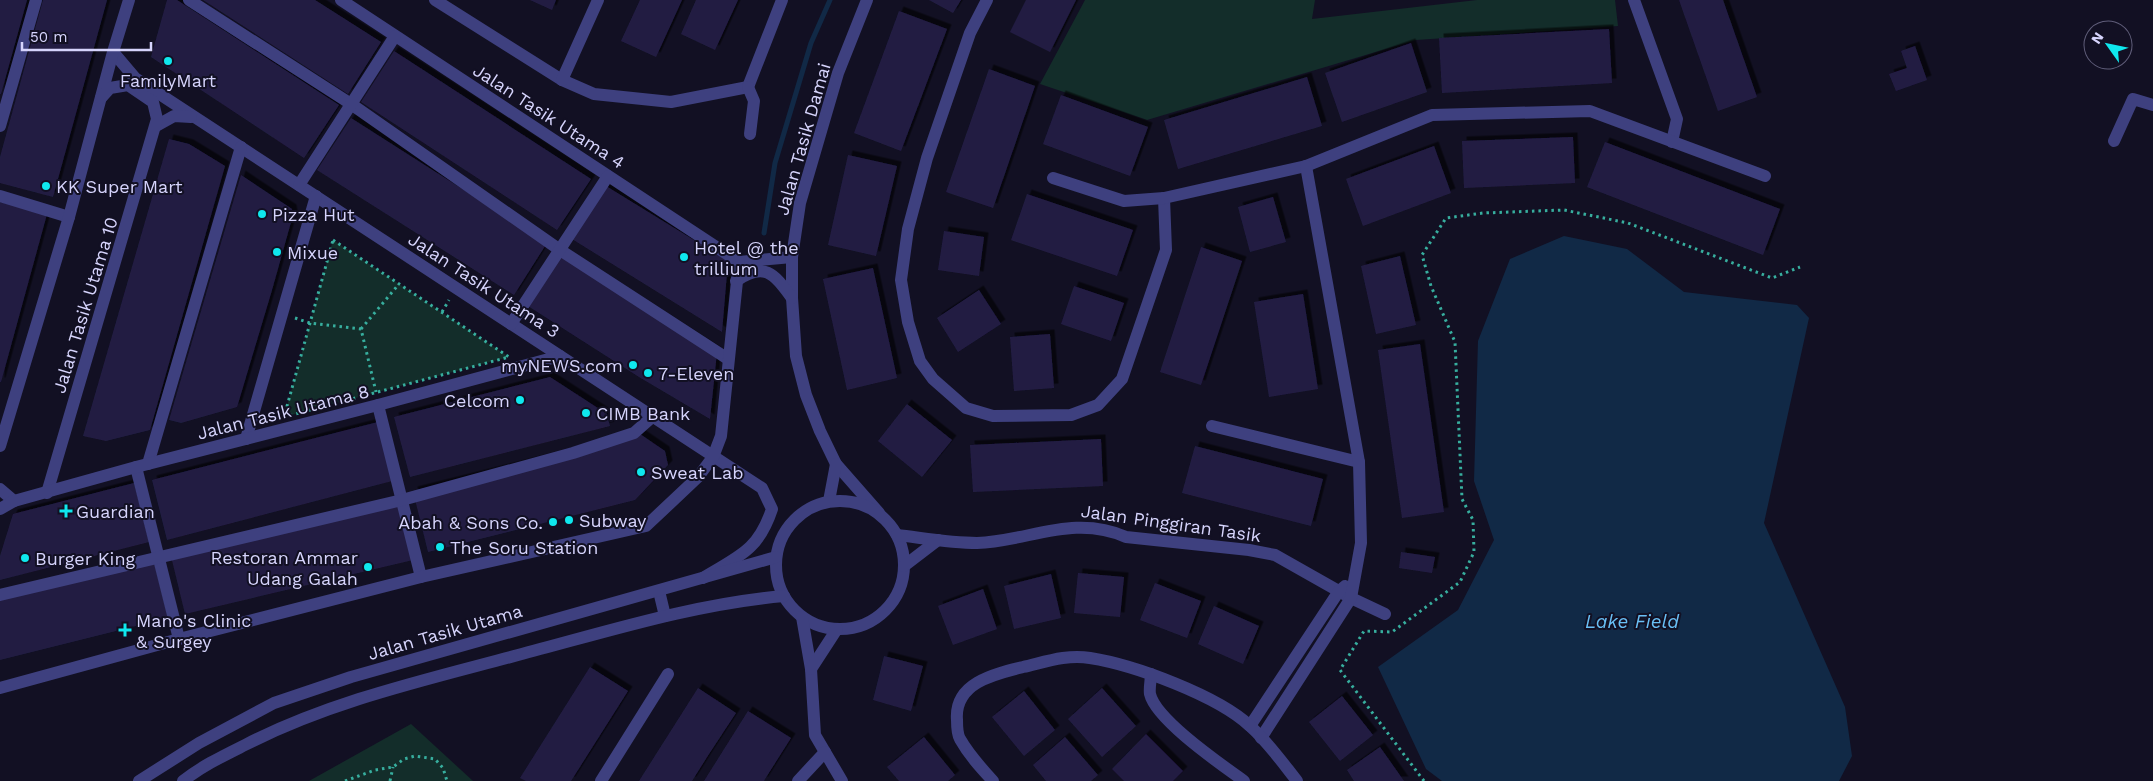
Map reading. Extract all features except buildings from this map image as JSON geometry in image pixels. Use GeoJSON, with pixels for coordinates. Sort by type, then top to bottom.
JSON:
{"type":"FeatureCollection","features":[{"type":"Feature","properties":{"kind":"street"},"geometry":{"type":"LineString","coordinates":[[0,126],[36,0]]}},
{"type":"Feature","properties":{"kind":"street"},"geometry":{"type":"LineString","coordinates":[[0,446],[69,217],[113,52],[129,0]]}},
{"type":"Feature","properties":{"kind":"street"},"geometry":{"type":"LineString","coordinates":[[189,0],[351,104],[560,250],[728,359]]}},
{"type":"Feature","properties":{"kind":"street","name":"Jalan Tasik Utama 4"},"geometry":{"type":"LineString","coordinates":[[341,0],[739,262]]}},
{"type":"Feature","properties":{"kind":"street"},"geometry":{"type":"LineString","coordinates":[[435,0],[562,80],[594,94],[671,102],[748,87]]}},
{"type":"Feature","properties":{"kind":"street"},"geometry":{"type":"LineString","coordinates":[[562,80],[598,0]]}},
{"type":"Feature","properties":{"kind":"street"},"geometry":{"type":"LineString","coordinates":[[750,134],[754,101],[748,87],[782,0]]}},
{"type":"Feature","properties":{"kind":"street","name":"Jalan Tasik Damai"},"geometry":{"type":"LineString","coordinates":[[867,0],[838,73],[800,204],[792,257],[792,298],[796,356],[806,395],[836,464],[879,513]]}},
{"type":"Feature","properties":{"kind":"street"},"geometry":{"type":"LineString","coordinates":[[987,0],[970,32],[936,131],[908,229],[901,280],[908,322],[920,361],[933,379],[966,408],[993,416],[1071,415],[1098,405],[1122,379],[1166,250],[1164,198]]}},
{"type":"Feature","properties":{"kind":"street"},"geometry":{"type":"LineString","coordinates":[[1634,0],[1678,120],[1672,142]]}},
{"type":"Feature","properties":{"kind":"street"},"geometry":{"type":"LineString","coordinates":[[299,185],[395,36]]}},
{"type":"Feature","properties":{"kind":"street","name":"Jalan Tasik Utama 3"},"geometry":{"type":"LineString","coordinates":[[113,52],[135,78],[762,488],[772,509],[765,530],[749,550],[703,578]]}},
{"type":"Feature","properties":{"kind":"street","name":"Jalan Tasik Utama 10"},"geometry":{"type":"LineString","coordinates":[[47,493],[156,126],[153,102],[128,85],[110,88],[101,98]]}},
{"type":"Feature","properties":{"kind":"street"},"geometry":{"type":"LineString","coordinates":[[2114,141],[2133,99],[2153,105]]}},
{"type":"Feature","properties":{"kind":"street"},"geometry":{"type":"LineString","coordinates":[[1053,178],[1124,201],[1164,198],[1306,166],[1432,115],[1590,111],[1765,176]]}},
{"type":"Feature","properties":{"kind":"street"},"geometry":{"type":"LineString","coordinates":[[156,126],[174,116],[196,118]]}},
{"type":"Feature","properties":{"kind":"street"},"geometry":{"type":"LineString","coordinates":[[179,639],[159,558],[142,465],[241,147]]}},
{"type":"Feature","properties":{"kind":"street"},"geometry":{"type":"LineString","coordinates":[[1261,738],[1351,598],[1361,544],[1359,462],[1306,166]]}},
{"type":"Feature","properties":{"kind":"street"},"geometry":{"type":"LineString","coordinates":[[511,324],[608,176]]}},
{"type":"Feature","properties":{"kind":"street"},"geometry":{"type":"LineString","coordinates":[[0,196],[69,217]]}},
{"type":"Feature","properties":{"kind":"street"},"geometry":{"type":"LineString","coordinates":[[246,439],[316,196]]}},
{"type":"Feature","properties":{"kind":"street"},"geometry":{"type":"LineString","coordinates":[[0,688],[179,639],[422,577],[646,526],[698,477],[713,457],[721,436],[739,262],[792,257]]}},
{"type":"Feature","properties":{"kind":"street"},"geometry":{"type":"LineString","coordinates":[[736,281],[747,273],[764,270],[774,275],[792,298]]}},
{"type":"Feature","properties":{"kind":"street","name":"Jalan Tasik Utama 8"},"geometry":{"type":"LineString","coordinates":[[0,509],[14,501],[142,465],[246,439],[377,399],[560,356]]}},
{"type":"Feature","properties":{"kind":"street"},"geometry":{"type":"LineString","coordinates":[[377,399],[422,577]]}},
{"type":"Feature","properties":{"kind":"street"},"geometry":{"type":"LineString","coordinates":[[0,595],[402,500],[573,453],[634,433],[652,417]]}},
{"type":"Feature","properties":{"kind":"street"},"geometry":{"type":"LineString","coordinates":[[1212,426],[1359,462]]}},
{"type":"Feature","properties":{"kind":"street"},"geometry":{"type":"LineString","coordinates":[[829,501],[836,464]]}},
{"type":"Feature","properties":{"kind":"street"},"geometry":{"type":"LineString","coordinates":[[0,488],[14,501]]}},
{"type":"Feature","properties":{"kind":"street"},"geometry":{"type":"LineString","coordinates":[[847,500],[863,504],[879,513],[897,535],[902,550],[904,566],[902,583],[894,598],[883,612],[870,622],[854,627],[836,629],[819,626],[802,617],[784,596],[777,577],[776,557],[782,538],[793,520],[810,508],[829,501],[847,500]]}},
{"type":"Feature","properties":{"kind":"street","name":"Jalan Pinggiran Tasik"},"geometry":{"type":"LineString","coordinates":[[897,535],[977,543],[1079,526],[1108,529],[1126,537],[1250,550],[1275,555],[1351,598],[1385,614]]}},
{"type":"Feature","properties":{"kind":"street"},"geometry":{"type":"LineString","coordinates":[[904,566],[938,540]]}},
{"type":"Feature","properties":{"kind":"street","name":"Jalan Tasik Utama"},"geometry":{"type":"LineString","coordinates":[[140,781],[198,743],[274,704],[351,677],[776,557]]}},
{"type":"Feature","properties":{"kind":"street"},"geometry":{"type":"LineString","coordinates":[[1250,726],[1339,591],[1354,578]]}},
{"type":"Feature","properties":{"kind":"street"},"geometry":{"type":"LineString","coordinates":[[659,591],[665,616]]}},
{"type":"Feature","properties":{"kind":"street"},"geometry":{"type":"LineString","coordinates":[[183,781],[201,767],[282,726],[357,699],[665,616],[742,600],[784,596]]}},
{"type":"Feature","properties":{"kind":"street"},"geometry":{"type":"LineString","coordinates":[[802,617],[811,669],[815,735],[842,781]]}},
{"type":"Feature","properties":{"kind":"street"},"geometry":{"type":"LineString","coordinates":[[811,669],[836,629]]}},
{"type":"Feature","properties":{"kind":"street"},"geometry":{"type":"LineString","coordinates":[[993,781],[970,754],[959,737],[956,711],[961,697],[968,688],[998,673],[1066,657],[1090,658],[1151,674],[1214,702],[1250,726],[1297,781]]}},
{"type":"Feature","properties":{"kind":"street"},"geometry":{"type":"LineString","coordinates":[[601,781],[668,674]]}},
{"type":"Feature","properties":{"kind":"street"},"geometry":{"type":"LineString","coordinates":[[1151,674],[1150,694],[1161,711],[1198,747],[1244,781]]}},
{"type":"Feature","properties":{"kind":"street"},"geometry":{"type":"LineString","coordinates":[[798,781],[825,752]]}},
{"type":"Feature","properties":{"kind":"path"},"geometry":{"type":"LineString","coordinates":[[1424,781],[1340,670],[1364,631],[1392,632],[1460,582],[1474,552],[1473,520],[1462,499],[1455,342],[1430,286],[1422,256],[1446,218],[1483,213],[1564,210],[1628,223],[1772,278],[1800,266]]}},
{"type":"Feature","properties":{"kind":"path"},"geometry":{"type":"LineString","coordinates":[[333,240],[509,357],[377,399],[284,417],[310,323],[333,240]]}},
{"type":"Feature","properties":{"kind":"path"},"geometry":{"type":"LineString","coordinates":[[361,330],[400,284]]}},
{"type":"Feature","properties":{"kind":"path"},"geometry":{"type":"LineString","coordinates":[[310,323],[361,330]]}},
{"type":"Feature","properties":{"kind":"path"},"geometry":{"type":"LineString","coordinates":[[361,330],[377,399]]}},
{"type":"Feature","properties":{"kind":"path"},"geometry":{"type":"LineString","coordinates":[[345,781],[375,770],[393,767],[404,759],[415,756],[435,759],[443,768],[447,781]]}},
{"type":"Feature","properties":{"kind":"path"},"geometry":{"type":"LineString","coordinates":[[390,781],[393,767]]}},
{"type":"Feature","properties":{"kind":"green space"},"geometry":{"type":"Polygon","coordinates":[[[1085,0],[1315,0],[1312,19],[1477,0],[1615,0],[1618,26],[1416,40],[1147,120],[1040,84],[1085,0]]]}},
{"type":"Feature","properties":{"kind":"green space"},"geometry":{"type":"Polygon","coordinates":[[[333,240],[509,357],[284,417],[333,240]]]}},
{"type":"Feature","properties":{"kind":"green space"},"geometry":{"type":"Polygon","coordinates":[[[411,724],[473,781],[309,781],[411,724]]]}},
{"type":"Feature","properties":{"kind":"water","name":"Lake Field"},"geometry":{"type":"Polygon","coordinates":[[[1564,236],[1627,249],[1684,292],[1797,305],[1809,318],[1764,523],[1845,707],[1852,756],[1839,781],[1442,781],[1426,769],[1378,667],[1458,610],[1494,540],[1474,481],[1478,341],[1510,259],[1564,236]]]}},
{"type":"Feature","properties":{"kind":"waterway"},"geometry":{"type":"LineString","coordinates":[[764,233],[775,163],[811,43],[830,0]]}},
{"type":"Feature","properties":{"kind":"place","name":"FamilyMart"},"geometry":{"type":"Point","coordinates":[168,61]}},
{"type":"Feature","properties":{"kind":"place","name":"KK Super Mart"},"geometry":{"type":"Point","coordinates":[46,186]}},
{"type":"Feature","properties":{"kind":"place","name":"Pizza Hut"},"geometry":{"type":"Point","coordinates":[262,214]}},
{"type":"Feature","properties":{"kind":"place","name":"Mixue"},"geometry":{"type":"Point","coordinates":[277,252]}},
{"type":"Feature","properties":{"kind":"place","name":"Hotel @ the trillium"},"geometry":{"type":"Point","coordinates":[684,257]}},
{"type":"Feature","properties":{"kind":"place","name":"myNEWS.com"},"geometry":{"type":"Point","coordinates":[633,365]}},
{"type":"Feature","properties":{"kind":"place","name":"7-Eleven"},"geometry":{"type":"Point","coordinates":[648,373]}},
{"type":"Feature","properties":{"kind":"place","name":"Celcom"},"geometry":{"type":"Point","coordinates":[520,400]}},
{"type":"Feature","properties":{"kind":"place","name":"CIMB Bank"},"geometry":{"type":"Point","coordinates":[586,413]}},
{"type":"Feature","properties":{"kind":"place","name":"Sweat Lab"},"geometry":{"type":"Point","coordinates":[641,472]}},
{"type":"Feature","properties":{"kind":"place","name":"Guardian"},"geometry":{"type":"Point","coordinates":[66,511]}},
{"type":"Feature","properties":{"kind":"place","name":"Subway"},"geometry":{"type":"Point","coordinates":[569,520]}},
{"type":"Feature","properties":{"kind":"place","name":"Abah & Sons Co."},"geometry":{"type":"Point","coordinates":[553,522]}},
{"type":"Feature","properties":{"kind":"place","name":"The Soru Station"},"geometry":{"type":"Point","coordinates":[440,547]}},
{"type":"Feature","properties":{"kind":"place","name":"Burger King"},"geometry":{"type":"Point","coordinates":[25,558]}},
{"type":"Feature","properties":{"kind":"place","name":"Restoran Ammar Udang Galah"},"geometry":{"type":"Point","coordinates":[368,567]}},
{"type":"Feature","properties":{"kind":"place","name":"Mano's Clinic & Surgey"},"geometry":{"type":"Point","coordinates":[125,630]}}]}
